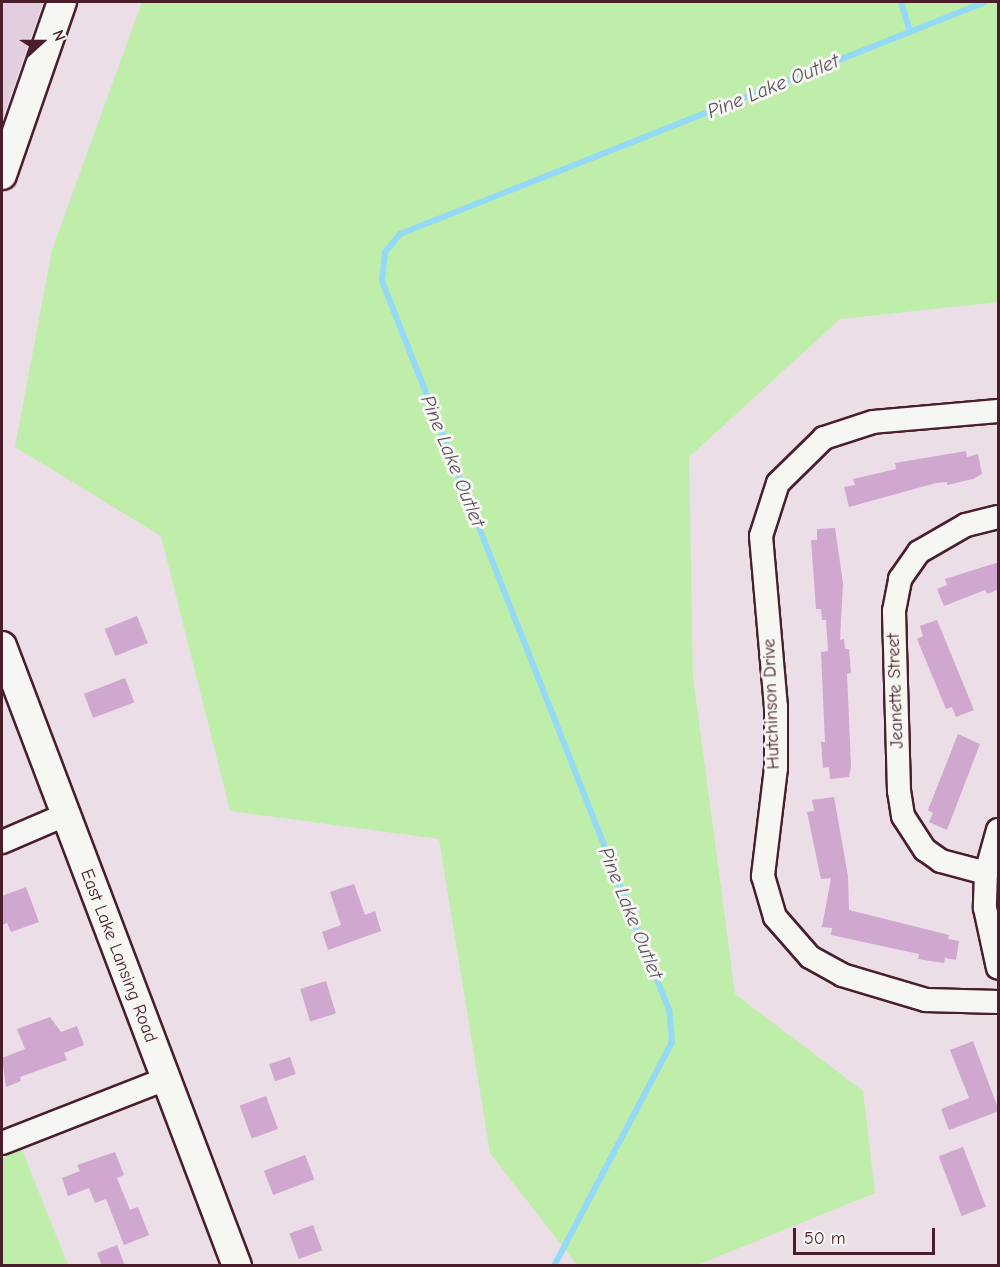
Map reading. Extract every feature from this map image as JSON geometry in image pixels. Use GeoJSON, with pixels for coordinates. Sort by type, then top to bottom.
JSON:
{"type":"FeatureCollection","features":[{"type":"Feature","properties":{"kind":"street"},"geometry":{"type":"LineString","coordinates":[[2,175],[62,2]]}},
{"type":"Feature","properties":{"kind":"street","name":"Hutchinson Drive"},"geometry":{"type":"LineString","coordinates":[[999,411],[873,422],[824,438],[778,483],[761,536],[776,707],[776,768],[763,876],[775,917],[810,957],[842,975],[927,1000],[999,1002]]}},
{"type":"Feature","properties":{"kind":"street","name":"Jeanette Street"},"geometry":{"type":"LineString","coordinates":[[986,873],[941,861],[925,850],[903,816],[899,791],[894,611],[900,579],[919,552],[966,525],[999,517]]}},
{"type":"Feature","properties":{"kind":"street","name":"East Lake Lansing Road"},"geometry":{"type":"LineString","coordinates":[[2,646],[237,1266]]}},
{"type":"Feature","properties":{"kind":"street"},"geometry":{"type":"LineString","coordinates":[[2,842],[65,815]]}},
{"type":"Feature","properties":{"kind":"street"},"geometry":{"type":"LineString","coordinates":[[999,830],[986,873],[985,908],[999,968]]}},
{"type":"Feature","properties":{"kind":"street"},"geometry":{"type":"LineString","coordinates":[[2,1143],[165,1079]]}},
{"type":"Feature","properties":{"kind":"shaded area"},"geometry":{"type":"Polygon","coordinates":[[[2,2],[43,2],[2,120],[2,2]]]}},
{"type":"Feature","properties":{"kind":"green space"},"geometry":{"type":"Polygon","coordinates":[[[142,2],[998,2],[998,302],[840,319],[689,457],[693,677],[735,994],[863,1091],[875,1193],[697,1265],[577,1265],[490,1153],[439,839],[230,811],[161,536],[15,447],[52,250],[142,2]]]}},
{"type":"Feature","properties":{"kind":"green space"},"geometry":{"type":"Polygon","coordinates":[[[22,1149],[68,1265],[2,1265],[2,1158],[22,1149]]]}},
{"type":"Feature","properties":{"kind":"building"},"geometry":{"type":"Polygon","coordinates":[[[966,451],[967,457],[978,454],[982,474],[973,479],[947,485],[947,482],[936,483],[849,507],[844,487],[855,485],[853,479],[896,469],[895,463],[966,451]]]}},
{"type":"Feature","properties":{"kind":"building"},"geometry":{"type":"Polygon","coordinates":[[[835,528],[843,583],[840,640],[844,639],[845,649],[849,649],[851,673],[847,674],[851,766],[849,777],[830,779],[829,767],[823,768],[821,742],[825,742],[821,652],[828,651],[826,620],[822,620],[821,609],[816,609],[811,540],[817,540],[817,529],[835,528]]]}},
{"type":"Feature","properties":{"kind":"building"},"geometry":{"type":"Polygon","coordinates":[[[999,562],[999,589],[987,594],[985,590],[944,606],[937,589],[947,585],[945,579],[999,562]]]}},
{"type":"Feature","properties":{"kind":"building"},"geometry":{"type":"Polygon","coordinates":[[[137,616],[148,643],[115,656],[105,629],[137,616]]]}},
{"type":"Feature","properties":{"kind":"building"},"geometry":{"type":"Polygon","coordinates":[[[937,620],[974,710],[956,717],[952,707],[946,709],[917,639],[923,636],[920,626],[937,620]]]}},
{"type":"Feature","properties":{"kind":"building"},"geometry":{"type":"Polygon","coordinates":[[[125,678],[134,702],[93,718],[84,694],[125,678]]]}},
{"type":"Feature","properties":{"kind":"building"},"geometry":{"type":"Polygon","coordinates":[[[958,734],[980,744],[947,830],[929,822],[933,813],[928,810],[958,734]]]}},
{"type":"Feature","properties":{"kind":"building"},"geometry":{"type":"Polygon","coordinates":[[[834,797],[848,876],[849,910],[949,935],[948,939],[959,941],[956,960],[945,958],[944,963],[918,959],[919,954],[831,935],[832,928],[822,927],[831,878],[821,879],[807,812],[814,811],[812,800],[834,797]]]}},
{"type":"Feature","properties":{"kind":"building"},"geometry":{"type":"Polygon","coordinates":[[[354,884],[365,915],[375,911],[381,931],[328,950],[322,932],[341,925],[330,892],[354,884]]]}},
{"type":"Feature","properties":{"kind":"building"},"geometry":{"type":"Polygon","coordinates":[[[26,887],[39,922],[11,932],[7,923],[2,925],[2,896],[26,887]]]}},
{"type":"Feature","properties":{"kind":"building"},"geometry":{"type":"Polygon","coordinates":[[[326,981],[336,1014],[310,1021],[300,989],[326,981]]]}},
{"type":"Feature","properties":{"kind":"building"},"geometry":{"type":"Polygon","coordinates":[[[50,1017],[61,1032],[77,1026],[84,1045],[64,1053],[67,1060],[20,1077],[21,1081],[6,1087],[2,1058],[25,1049],[17,1029],[50,1017]]]}},
{"type":"Feature","properties":{"kind":"building"},"geometry":{"type":"Polygon","coordinates":[[[973,1041],[999,1111],[949,1130],[941,1109],[969,1098],[950,1050],[973,1041]]]}},
{"type":"Feature","properties":{"kind":"building"},"geometry":{"type":"Polygon","coordinates":[[[290,1057],[296,1074],[275,1081],[269,1064],[290,1057]]]}},
{"type":"Feature","properties":{"kind":"building"},"geometry":{"type":"Polygon","coordinates":[[[266,1096],[278,1129],[252,1138],[240,1106],[266,1096]]]}},
{"type":"Feature","properties":{"kind":"building"},"geometry":{"type":"Polygon","coordinates":[[[963,1147],[986,1207],[962,1216],[939,1156],[963,1147]]]}},
{"type":"Feature","properties":{"kind":"building"},"geometry":{"type":"Polygon","coordinates":[[[115,1152],[124,1175],[117,1178],[130,1210],[138,1207],[149,1235],[124,1245],[106,1199],[95,1203],[89,1188],[68,1196],[62,1178],[80,1171],[77,1165],[115,1152]]]}},
{"type":"Feature","properties":{"kind":"building"},"geometry":{"type":"Polygon","coordinates":[[[305,1155],[314,1179],[273,1195],[264,1171],[305,1155]]]}},
{"type":"Feature","properties":{"kind":"building"},"geometry":{"type":"Polygon","coordinates":[[[313,1225],[322,1250],[299,1259],[290,1234],[313,1225]]]}},
{"type":"Feature","properties":{"kind":"building"},"geometry":{"type":"Polygon","coordinates":[[[117,1245],[125,1266],[102,1266],[97,1253],[117,1245]]]}},
{"type":"Feature","properties":{"kind":"waterway"},"geometry":{"type":"LineString","coordinates":[[901,2],[910,31]]}},
{"type":"Feature","properties":{"kind":"waterway","name":"Pine Lake Outlet"},"geometry":{"type":"LineString","coordinates":[[554,1266],[672,1042],[669,1010],[382,281],[385,252],[400,234],[985,2]]}}]}
